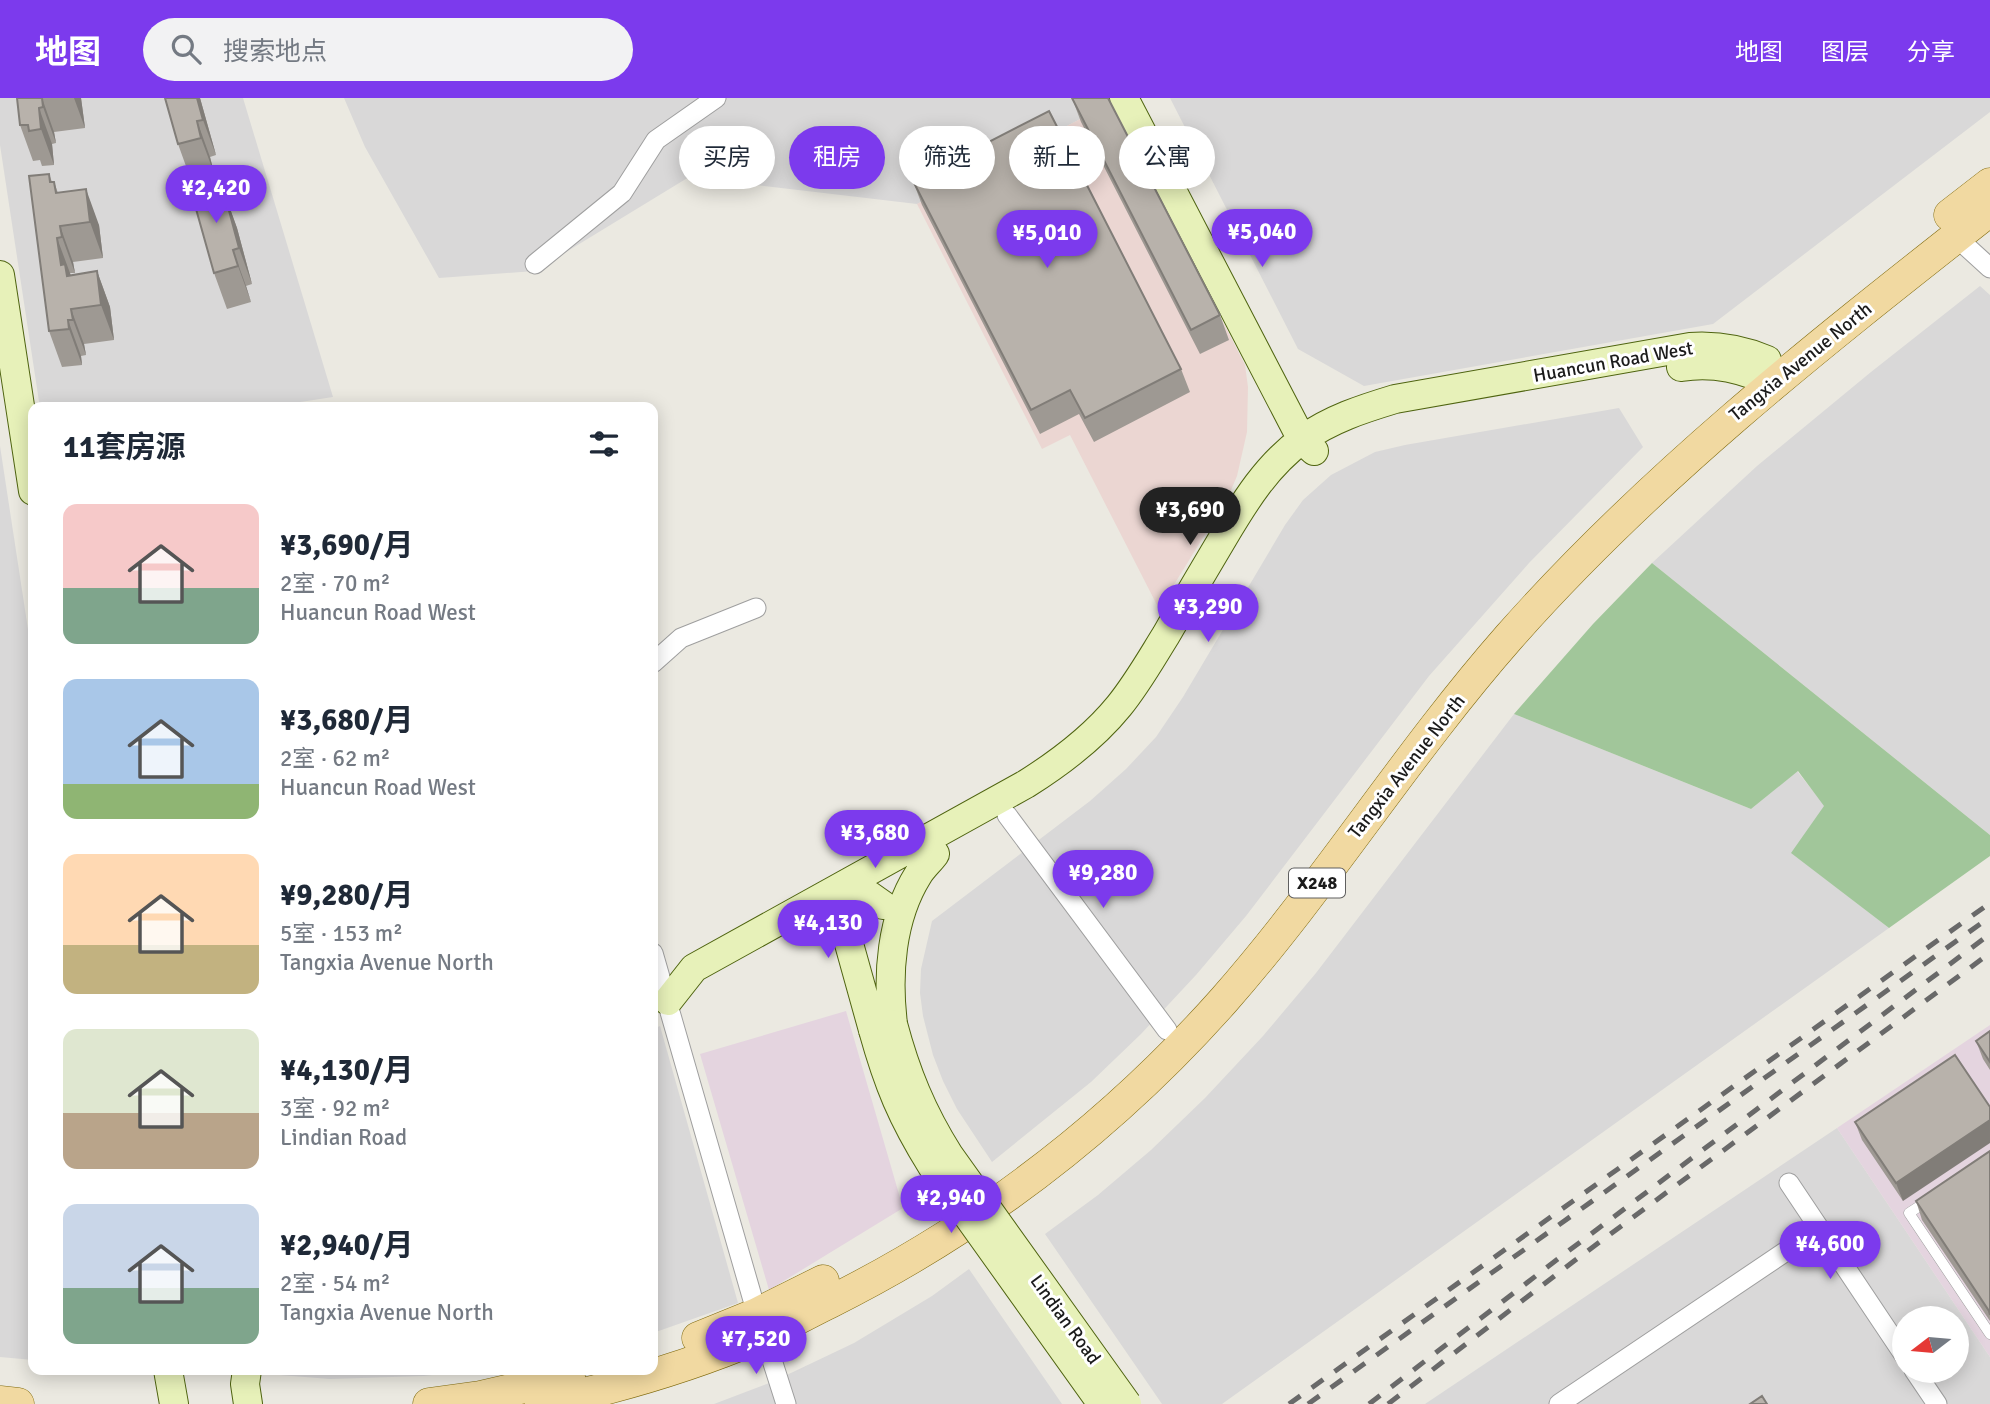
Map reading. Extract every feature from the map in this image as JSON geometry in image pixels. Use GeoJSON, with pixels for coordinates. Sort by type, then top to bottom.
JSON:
{"type":"FeatureCollection","features":[{"type":"Feature","properties":{"kind":"main road"},"geometry":{"type":"LineString","coordinates":[[1124,98],[1311,440]]}},
{"type":"Feature","properties":{"kind":"main road"},"geometry":{"type":"LineString","coordinates":[[1146,98],[1311,440]]}},
{"type":"Feature","properties":{"kind":"main road","name":"Tangxia Avenue North"},"geometry":{"type":"LineString","coordinates":[[658,1351],[694,1339],[760,1324],[880,1277],[952,1234],[1065,1153],[1115,1111],[1223,1000],[1274,939],[1419,747],[1508,638],[1554,588],[1650,491],[1722,425],[1764,372],[1990,184]]}},
{"type":"Feature","properties":{"kind":"main road","name":"Tangxia Avenue North"},"geometry":{"type":"LineString","coordinates":[[658,1373],[700,1359],[940,1217],[1052,1136],[1101,1094],[1208,986],[1258,926],[1442,686],[1494,625],[1609,502],[1708,409],[1956,237],[1990,210]]}},
{"type":"Feature","properties":{"kind":"main road"},"geometry":{"type":"LineString","coordinates":[[0,275],[28,458]]}},
{"type":"Feature","properties":{"kind":"main road","name":"Huancun Road West"},"geometry":{"type":"LineString","coordinates":[[855,904],[1063,760],[1094,733],[1120,705],[1144,670],[1248,496],[1270,468],[1360,409],[1395,399],[1690,347],[1726,346],[1747,351],[1764,372]]}},
{"type":"Feature","properties":{"kind":"main road","name":"Huancun Road West"},"geometry":{"type":"LineString","coordinates":[[660,1006],[694,968],[855,904],[1072,776],[1106,748],[1133,718],[1158,681],[1260,508],[1311,440]]}},
{"type":"Feature","properties":{"kind":"main road","name":"Lindian Road"},"geometry":{"type":"LineString","coordinates":[[935,855],[918,875],[906,900],[896,933],[883,1027],[904,1064],[930,1124],[949,1155],[1127,1404]]}},
{"type":"Feature","properties":{"kind":"main road"},"geometry":{"type":"LineString","coordinates":[[855,904],[892,916],[896,933]]}},
{"type":"Feature","properties":{"kind":"main road","name":"Lindian Road"},"geometry":{"type":"LineString","coordinates":[[855,904],[883,1027],[893,1094],[911,1133],[932,1167],[1102,1404]]}},
{"type":"Feature","properties":{"kind":"main road"},"geometry":{"type":"LineString","coordinates":[[169,1375],[174,1404]]}},
{"type":"Feature","properties":{"kind":"main road"},"geometry":{"type":"LineString","coordinates":[[247,1375],[248,1404]]}},
{"type":"Feature","properties":{"kind":"main road"},"geometry":{"type":"LineString","coordinates":[[429,1404],[480,1397],[573,1375]]}},
{"type":"Feature","properties":{"kind":"main road","name":"Tangxia Avenue North"},"geometry":{"type":"LineString","coordinates":[[550,1403],[651,1375]]}},
{"type":"Feature","properties":{"kind":"main road"},"geometry":{"type":"LineString","coordinates":[[0,1402],[18,1404]]}},
{"type":"Feature","properties":{"kind":"street"},"geometry":{"type":"LineString","coordinates":[[535,264],[622,193],[656,140],[716,98]]}},
{"type":"Feature","properties":{"kind":"street"},"geometry":{"type":"LineString","coordinates":[[1956,237],[1990,268]]}},
{"type":"Feature","properties":{"kind":"street"},"geometry":{"type":"LineString","coordinates":[[658,656],[681,638],[756,608]]}},
{"type":"Feature","properties":{"kind":"street"},"geometry":{"type":"LineString","coordinates":[[1007,815],[1167,1030]]}},
{"type":"Feature","properties":{"kind":"street"},"geometry":{"type":"LineString","coordinates":[[660,1006],[786,1404]]}},
{"type":"Feature","properties":{"kind":"street"},"geometry":{"type":"LineString","coordinates":[[1789,1183],[1892,1337]]}},
{"type":"Feature","properties":{"kind":"street"},"geometry":{"type":"LineString","coordinates":[[1559,1404],[1819,1229]]}},
{"type":"Feature","properties":{"kind":"street"},"geometry":{"type":"LineString","coordinates":[[1923,1383],[1937,1404]]}},
{"type":"Feature","properties":{"kind":"lane"},"geometry":{"type":"LineString","coordinates":[[1944,1190],[1909,1213],[1990,1334]]}},
{"type":"Feature","properties":{"kind":"shaded area"},"geometry":{"type":"Polygon","coordinates":[[[0,98],[243,98],[333,397],[300,402],[39,402],[0,145],[0,98]]]}},
{"type":"Feature","properties":{"kind":"shaded area"},"geometry":{"type":"Polygon","coordinates":[[[344,98],[1108,98],[1111,103],[1067,126],[1009,126],[1009,156],[995,163],[995,126],[899,126],[899,189],[946,189],[917,204],[790,189],[885,189],[885,126],[789,126],[789,189],[775,187],[775,126],[679,126],[679,183],[535,271],[439,278],[365,147],[344,98]]]}},
{"type":"Feature","properties":{"kind":"shaded area"},"geometry":{"type":"Polygon","coordinates":[[[1170,98],[1990,98],[1990,112],[1713,324],[1364,386],[1298,349],[1215,186],[1215,126],[1184,126],[1170,98]]]}},
{"type":"Feature","properties":{"kind":"shaded area"},"geometry":{"type":"Polygon","coordinates":[[[1111,103],[1123,126],[1119,126],[1119,189],[1155,189],[1245,365],[1248,387],[1247,432],[1237,476],[1228,497],[1159,609],[1070,435],[1042,449],[917,204],[946,189],[995,189],[995,163],[1009,156],[1009,189],[1105,189],[1105,126],[1067,126],[1111,103]]]}},
{"type":"Feature","properties":{"kind":"shaded area"},"geometry":{"type":"Polygon","coordinates":[[[1980,286],[1990,295],[1990,835],[1652,563],[1757,466],[1980,286]]]}},
{"type":"Feature","properties":{"kind":"shaded area"},"geometry":{"type":"Polygon","coordinates":[[[1619,408],[1643,447],[1529,563],[1429,676],[1246,916],[1196,975],[1091,1082],[992,1162],[957,1109],[943,1081],[923,1016],[921,969],[932,921],[1090,801],[1156,737],[1183,697],[1285,525],[1303,500],[1331,475],[1375,452],[1405,445],[1619,408]]]}},
{"type":"Feature","properties":{"kind":"shaded area"},"geometry":{"type":"Polygon","coordinates":[[[0,446],[28,629],[28,1360],[0,1357],[0,446]]]}},
{"type":"Feature","properties":{"kind":"shaded area"},"geometry":{"type":"Polygon","coordinates":[[[1514,714],[1751,809],[1797,771],[1825,806],[1792,853],[1889,928],[1222,1404],[1162,1404],[1045,1234],[1098,1195],[1151,1150],[1263,1036],[1316,973],[1514,714]]]}},
{"type":"Feature","properties":{"kind":"shaded area"},"geometry":{"type":"Polygon","coordinates":[[[846,1011],[903,1208],[769,1290],[700,1054],[846,1011]]]}},
{"type":"Feature","properties":{"kind":"shaded area"},"geometry":{"type":"Polygon","coordinates":[[[1990,1025],[1990,1357],[1969,1326],[1969,1306],[1956,1306],[1837,1128],[1990,1025]]]}},
{"type":"Feature","properties":{"kind":"shaded area"},"geometry":{"type":"Polygon","coordinates":[[[660,1026],[738,1303],[658,1331],[660,1026]]]}},
{"type":"Feature","properties":{"kind":"shaded area"},"geometry":{"type":"Polygon","coordinates":[[[1837,1128],[1956,1306],[1892,1306],[1892,1383],[1969,1383],[1969,1326],[1990,1357],[1990,1404],[1425,1404],[1837,1128]]]}},
{"type":"Feature","properties":{"kind":"shaded area"},"geometry":{"type":"Polygon","coordinates":[[[969,1269],[1062,1404],[714,1404],[772,1382],[854,1343],[932,1296],[969,1269]]]}},
{"type":"Feature","properties":{"kind":"shaded area"},"geometry":{"type":"Polygon","coordinates":[[[280,1375],[433,1375],[423,1376],[330,1379],[280,1375]]]}},
{"type":"Feature","properties":{"kind":"green space"},"geometry":{"type":"Polygon","coordinates":[[[1652,563],[1990,835],[1990,856],[1889,928],[1791,853],[1824,806],[1798,771],[1751,809],[1514,714],[1593,624],[1652,563]]]}},
{"type":"Feature","properties":{"kind":"building"},"geometry":{"type":"Polygon","coordinates":[[[17,98],[42,98],[43,107],[39,108],[41,129],[29,131],[28,125],[20,125],[17,98]]]}},
{"type":"Feature","properties":{"kind":"building"},"geometry":{"type":"Polygon","coordinates":[[[165,98],[197,98],[203,120],[197,121],[201,138],[178,144],[165,98]]]}},
{"type":"Feature","properties":{"kind":"building"},"geometry":{"type":"Polygon","coordinates":[[[1072,98],[1108,98],[1122,126],[1119,126],[1119,189],[1155,189],[1220,315],[1191,330],[1105,162],[1105,126],[1086,126],[1072,98]]]}},
{"type":"Feature","properties":{"kind":"building"},"geometry":{"type":"Polygon","coordinates":[[[1049,111],[1057,126],[1020,126],[1049,111]]]}},
{"type":"Feature","properties":{"kind":"building"},"geometry":{"type":"Polygon","coordinates":[[[1009,132],[1009,189],[1089,189],[1181,369],[1085,418],[1070,390],[1031,410],[917,189],[995,189],[995,139],[1009,132]]]}},
{"type":"Feature","properties":{"kind":"building"},"geometry":{"type":"Polygon","coordinates":[[[49,174],[56,193],[86,189],[90,222],[60,226],[62,237],[57,238],[61,265],[65,264],[67,276],[97,271],[101,305],[71,309],[73,320],[68,320],[69,329],[49,331],[29,176],[49,174]]]}},
{"type":"Feature","properties":{"kind":"building"},"geometry":{"type":"Polygon","coordinates":[[[212,178],[217,194],[224,192],[239,248],[233,250],[238,266],[214,273],[189,184],[212,178]]]}},
{"type":"Feature","properties":{"kind":"building"},"geometry":{"type":"Polygon","coordinates":[[[1990,1031],[1990,1062],[1976,1041],[1990,1031]]]}},
{"type":"Feature","properties":{"kind":"building"},"geometry":{"type":"Polygon","coordinates":[[[1955,1055],[1990,1107],[1990,1120],[1896,1183],[1855,1122],[1955,1055]]]}},
{"type":"Feature","properties":{"kind":"building"},"geometry":{"type":"Polygon","coordinates":[[[1990,1151],[1990,1315],[1916,1201],[1990,1151]]]}},
{"type":"Feature","properties":{"kind":"building"},"geometry":{"type":"Polygon","coordinates":[[[1762,1396],[1767,1404],[1750,1404],[1762,1396]]]}},
{"type":"Feature","properties":{"kind":"railway"},"geometry":{"type":"LineString","coordinates":[[1289,1404],[1990,903]]}},
{"type":"Feature","properties":{"kind":"railway"},"geometry":{"type":"LineString","coordinates":[[1308,1404],[1990,917]]}},
{"type":"Feature","properties":{"kind":"railway"},"geometry":{"type":"LineString","coordinates":[[1369,1404],[1990,934]]}},
{"type":"Feature","properties":{"kind":"railway"},"geometry":{"type":"LineString","coordinates":[[1388,1404],[1574,1261],[1990,953]]}}]}
